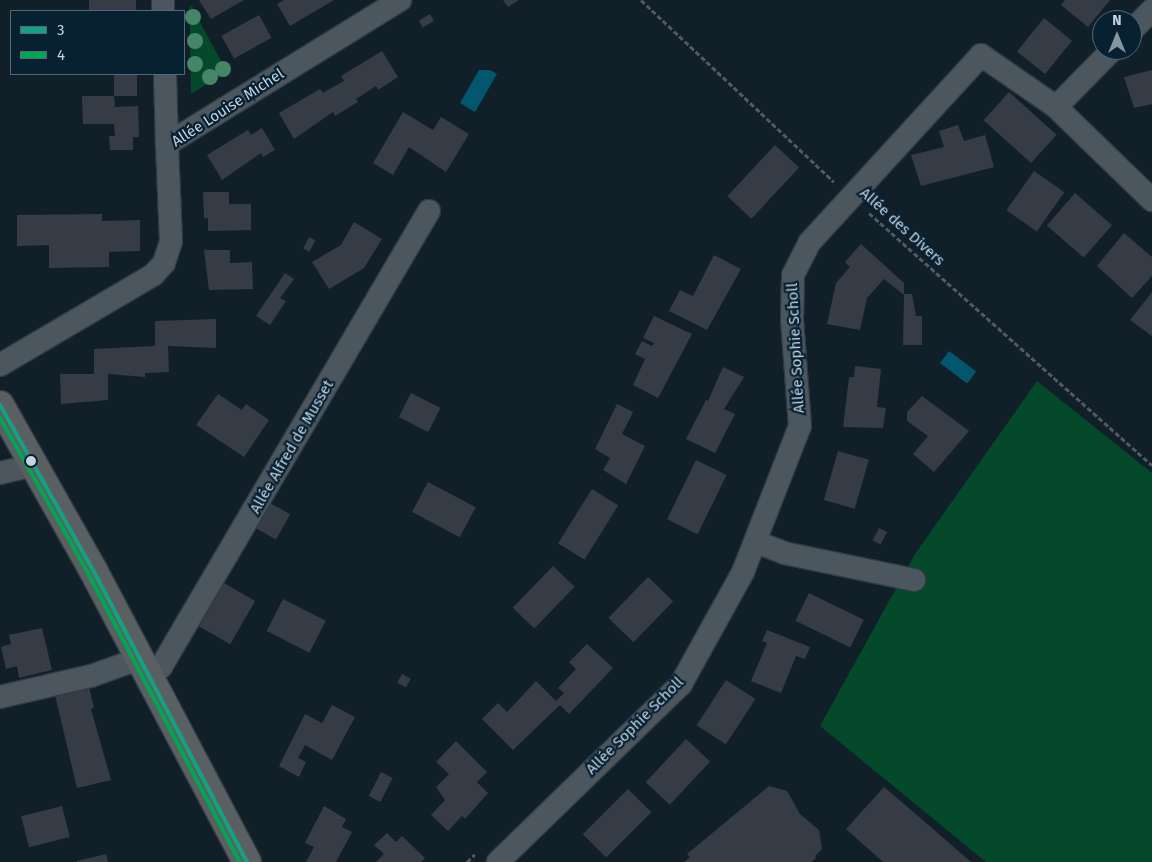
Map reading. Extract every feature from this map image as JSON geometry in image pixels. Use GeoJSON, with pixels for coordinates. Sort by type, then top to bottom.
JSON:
{"type":"FeatureCollection","features":[{"type":"Feature","properties":{"kind":"main road"},"geometry":{"type":"LineString","coordinates":[[0,405],[35,465],[246,862]]}},
{"type":"Feature","properties":{"kind":"street","name":"Allée Louise Michel"},"geometry":{"type":"LineString","coordinates":[[0,365],[153,275],[164,264],[171,241],[167,144],[400,0]]}},
{"type":"Feature","properties":{"kind":"street"},"geometry":{"type":"LineString","coordinates":[[1142,20],[1152,10]]}},
{"type":"Feature","properties":{"kind":"street","name":"Allée Sophie Scholl"},"geometry":{"type":"LineString","coordinates":[[490,855],[681,684],[743,572],[800,426],[792,320],[793,275],[809,243],[840,191],[981,54],[1056,107]]}},
{"type":"Feature","properties":{"kind":"street"},"geometry":{"type":"LineString","coordinates":[[1102,60],[1056,107],[1152,200]]}},
{"type":"Feature","properties":{"kind":"street"},"geometry":{"type":"LineString","coordinates":[[165,75],[167,144]]}},
{"type":"Feature","properties":{"kind":"street","name":"Allée Alfred de Musset"},"geometry":{"type":"LineString","coordinates":[[0,697],[142,666],[161,667],[429,211]]}},
{"type":"Feature","properties":{"kind":"street"},"geometry":{"type":"LineString","coordinates":[[0,474],[35,465]]}},
{"type":"Feature","properties":{"kind":"street"},"geometry":{"type":"LineString","coordinates":[[756,542],[784,553],[914,580]]}},
{"type":"Feature","properties":{"kind":"path","name":"Allée des Divers"},"geometry":{"type":"LineString","coordinates":[[641,0],[840,191],[1152,465]]}},
{"type":"Feature","properties":{"kind":"path"},"geometry":{"type":"LineString","coordinates":[[467,862],[490,855]]}},
{"type":"Feature","properties":{"kind":"green space"},"geometry":{"type":"Polygon","coordinates":[[[190,4],[227,72],[191,94],[190,39],[190,4]]]}},
{"type":"Feature","properties":{"kind":"green space"},"geometry":{"type":"Polygon","coordinates":[[[1037,381],[1152,473],[1152,862],[986,862],[820,726],[915,554],[1037,381]]]}},
{"type":"Feature","properties":{"kind":"water"},"geometry":{"type":"Polygon","coordinates":[[[479,70],[490,70],[497,74],[475,112],[460,103],[479,70]]]}},
{"type":"Feature","properties":{"kind":"water"},"geometry":{"type":"Polygon","coordinates":[[[949,351],[976,371],[967,383],[940,363],[949,351]]]}},
{"type":"Feature","properties":{"kind":"building"},"geometry":{"type":"Polygon","coordinates":[[[89,0],[136,0],[136,10],[89,10],[89,0]]]}},
{"type":"Feature","properties":{"kind":"building"},"geometry":{"type":"Polygon","coordinates":[[[199,0],[244,0],[211,19],[199,0]]]}},
{"type":"Feature","properties":{"kind":"building"},"geometry":{"type":"Polygon","coordinates":[[[284,0],[334,0],[290,26],[277,4],[284,0]]]}},
{"type":"Feature","properties":{"kind":"building"},"geometry":{"type":"Polygon","coordinates":[[[503,0],[519,0],[508,7],[503,0]]]}},
{"type":"Feature","properties":{"kind":"building"},"geometry":{"type":"Polygon","coordinates":[[[1065,0],[1110,0],[1102,10],[1092,10],[1092,22],[1088,27],[1061,5],[1065,0]]]}},
{"type":"Feature","properties":{"kind":"building"},"geometry":{"type":"Polygon","coordinates":[[[430,14],[434,21],[423,27],[419,20],[430,14]]]}},
{"type":"Feature","properties":{"kind":"building"},"geometry":{"type":"Polygon","coordinates":[[[259,15],[272,38],[234,59],[221,36],[259,15]]]}},
{"type":"Feature","properties":{"kind":"building"},"geometry":{"type":"Polygon","coordinates":[[[1044,18],[1072,41],[1045,74],[1017,51],[1044,18]]]}},
{"type":"Feature","properties":{"kind":"building"},"geometry":{"type":"Polygon","coordinates":[[[382,51],[398,77],[378,90],[376,86],[356,99],[358,102],[335,116],[333,112],[294,139],[279,113],[320,89],[323,93],[344,81],[341,76],[382,51]]]}},
{"type":"Feature","properties":{"kind":"building"},"geometry":{"type":"Polygon","coordinates":[[[1152,70],[1152,104],[1134,108],[1124,77],[1152,70]]]}},
{"type":"Feature","properties":{"kind":"building"},"geometry":{"type":"Polygon","coordinates":[[[114,75],[137,75],[137,96],[114,96],[114,75]]]}},
{"type":"Feature","properties":{"kind":"building"},"geometry":{"type":"Polygon","coordinates":[[[1009,92],[1057,135],[1031,163],[984,120],[1009,92]]]}},
{"type":"Feature","properties":{"kind":"building"},"geometry":{"type":"Polygon","coordinates":[[[82,96],[114,96],[115,107],[138,106],[139,137],[133,137],[133,150],[110,150],[109,136],[115,136],[114,124],[83,124],[82,96]]]}},
{"type":"Feature","properties":{"kind":"building"},"geometry":{"type":"Polygon","coordinates":[[[403,112],[433,130],[441,117],[469,134],[446,172],[409,147],[393,175],[373,163],[403,112]]]}},
{"type":"Feature","properties":{"kind":"building"},"geometry":{"type":"Polygon","coordinates":[[[958,125],[964,141],[985,135],[994,167],[921,186],[911,155],[944,147],[939,131],[958,125]]]}},
{"type":"Feature","properties":{"kind":"building"},"geometry":{"type":"Polygon","coordinates":[[[262,128],[275,150],[263,157],[261,153],[222,180],[207,155],[248,130],[251,135],[262,128]]]}},
{"type":"Feature","properties":{"kind":"building"},"geometry":{"type":"Polygon","coordinates":[[[775,145],[799,168],[751,219],[727,196],[775,145]]]}},
{"type":"Feature","properties":{"kind":"building"},"geometry":{"type":"Polygon","coordinates":[[[1034,171],[1064,192],[1037,232],[1006,210],[1034,171]]]}},
{"type":"Feature","properties":{"kind":"building"},"geometry":{"type":"Polygon","coordinates":[[[203,192],[229,192],[229,204],[251,204],[251,230],[208,231],[208,218],[204,218],[203,192]]]}},
{"type":"Feature","properties":{"kind":"building"},"geometry":{"type":"Polygon","coordinates":[[[1075,193],[1112,225],[1084,258],[1047,225],[1075,193]]]}},
{"type":"Feature","properties":{"kind":"building"},"geometry":{"type":"Polygon","coordinates":[[[102,214],[102,221],[140,220],[140,251],[109,252],[109,267],[49,268],[49,245],[17,246],[17,215],[102,214]]]}},
{"type":"Feature","properties":{"kind":"building"},"geometry":{"type":"Polygon","coordinates":[[[354,222],[382,239],[364,268],[329,289],[312,262],[341,245],[354,222]]]}},
{"type":"Feature","properties":{"kind":"building"},"geometry":{"type":"Polygon","coordinates":[[[1124,233],[1152,257],[1152,276],[1132,298],[1097,266],[1124,233]]]}},
{"type":"Feature","properties":{"kind":"building"},"geometry":{"type":"Polygon","coordinates":[[[309,237],[315,240],[309,252],[303,249],[309,237]]]}},
{"type":"Feature","properties":{"kind":"building"},"geometry":{"type":"Polygon","coordinates":[[[861,244],[904,283],[904,294],[912,294],[916,316],[922,316],[922,345],[903,345],[904,295],[884,279],[867,298],[860,330],[827,324],[836,283],[850,267],[845,262],[861,244]]]}},
{"type":"Feature","properties":{"kind":"building"},"geometry":{"type":"Polygon","coordinates":[[[204,250],[230,250],[230,263],[252,262],[253,289],[209,290],[204,250]]]}},
{"type":"Feature","properties":{"kind":"building"},"geometry":{"type":"Polygon","coordinates":[[[714,255],[741,269],[707,330],[669,311],[680,290],[693,296],[714,255]]]}},
{"type":"Feature","properties":{"kind":"building"},"geometry":{"type":"Polygon","coordinates":[[[285,273],[294,279],[280,298],[286,301],[270,325],[256,316],[285,273]]]}},
{"type":"Feature","properties":{"kind":"building"},"geometry":{"type":"Polygon","coordinates":[[[1152,292],[1152,336],[1130,320],[1152,292]]]}},
{"type":"Feature","properties":{"kind":"building"},"geometry":{"type":"Polygon","coordinates":[[[654,316],[692,334],[658,398],[633,385],[645,359],[635,354],[642,341],[652,346],[654,343],[643,338],[654,316]]]}},
{"type":"Feature","properties":{"kind":"building"},"geometry":{"type":"Polygon","coordinates":[[[216,319],[216,348],[168,346],[169,372],[145,373],[145,377],[108,374],[108,400],[61,404],[60,374],[94,374],[94,349],[155,346],[155,321],[216,319]]]}},
{"type":"Feature","properties":{"kind":"building"},"geometry":{"type":"Polygon","coordinates":[[[855,366],[881,369],[877,407],[886,408],[883,428],[843,427],[849,377],[854,377],[855,366]]]}},
{"type":"Feature","properties":{"kind":"building"},"geometry":{"type":"Polygon","coordinates":[[[723,367],[744,377],[724,409],[735,414],[715,453],[686,439],[706,400],[708,401],[723,367]]]}},
{"type":"Feature","properties":{"kind":"building"},"geometry":{"type":"Polygon","coordinates":[[[411,393],[440,408],[428,432],[399,417],[411,393]]]}},
{"type":"Feature","properties":{"kind":"building"},"geometry":{"type":"Polygon","coordinates":[[[218,394],[242,410],[246,404],[269,420],[244,457],[196,425],[218,394]]]}},
{"type":"Feature","properties":{"kind":"building"},"geometry":{"type":"Polygon","coordinates":[[[922,396],[969,431],[934,472],[913,454],[928,436],[907,421],[907,412],[922,396]]]}},
{"type":"Feature","properties":{"kind":"building"},"geometry":{"type":"Polygon","coordinates":[[[617,404],[633,412],[622,434],[645,446],[626,484],[603,470],[610,458],[595,449],[617,404]]]}},
{"type":"Feature","properties":{"kind":"building"},"geometry":{"type":"Polygon","coordinates":[[[838,451],[869,460],[855,509],[824,500],[838,451]]]}},
{"type":"Feature","properties":{"kind":"building"},"geometry":{"type":"Polygon","coordinates":[[[696,460],[727,475],[698,534],[667,519],[696,460]]]}},
{"type":"Feature","properties":{"kind":"building"},"geometry":{"type":"Polygon","coordinates":[[[428,482],[476,507],[460,537],[412,512],[428,482]]]}},
{"type":"Feature","properties":{"kind":"building"},"geometry":{"type":"Polygon","coordinates":[[[592,489],[618,505],[584,560],[558,543],[592,489]]]}},
{"type":"Feature","properties":{"kind":"building"},"geometry":{"type":"Polygon","coordinates":[[[270,503],[290,514],[276,540],[256,528],[270,503]]]}},
{"type":"Feature","properties":{"kind":"building"},"geometry":{"type":"Polygon","coordinates":[[[879,528],[887,532],[881,545],[873,540],[879,528]]]}},
{"type":"Feature","properties":{"kind":"building"},"geometry":{"type":"Polygon","coordinates":[[[553,566],[575,587],[534,629],[513,608],[553,566]]]}},
{"type":"Feature","properties":{"kind":"building"},"geometry":{"type":"Polygon","coordinates":[[[648,577],[673,601],[634,642],[608,618],[648,577]]]}},
{"type":"Feature","properties":{"kind":"building"},"geometry":{"type":"Polygon","coordinates":[[[224,583],[255,601],[230,644],[199,626],[224,583]]]}},
{"type":"Feature","properties":{"kind":"building"},"geometry":{"type":"Polygon","coordinates":[[[809,593],[864,620],[850,648],[795,621],[809,593]]]}},
{"type":"Feature","properties":{"kind":"building"},"geometry":{"type":"Polygon","coordinates":[[[283,599],[326,621],[309,653],[267,631],[283,599]]]}},
{"type":"Feature","properties":{"kind":"building"},"geometry":{"type":"Polygon","coordinates":[[[42,628],[52,670],[19,678],[17,666],[6,669],[1,647],[11,644],[9,635],[42,628]]]}},
{"type":"Feature","properties":{"kind":"building"},"geometry":{"type":"Polygon","coordinates":[[[767,630],[810,647],[805,659],[796,656],[781,693],[751,681],[767,643],[762,641],[767,630]]]}},
{"type":"Feature","properties":{"kind":"building"},"geometry":{"type":"Polygon","coordinates":[[[587,644],[613,668],[569,714],[560,705],[513,750],[482,719],[498,703],[507,712],[536,681],[556,701],[564,693],[558,688],[576,669],[569,662],[587,644]]]}},
{"type":"Feature","properties":{"kind":"building"},"geometry":{"type":"Polygon","coordinates":[[[402,674],[411,679],[406,688],[397,683],[402,674]]]}},
{"type":"Feature","properties":{"kind":"building"},"geometry":{"type":"Polygon","coordinates":[[[726,680],[755,699],[726,744],[697,725],[726,680]]]}},
{"type":"Feature","properties":{"kind":"building"},"geometry":{"type":"Polygon","coordinates":[[[89,687],[94,708],[91,709],[111,780],[77,788],[55,695],[89,687]]]}},
{"type":"Feature","properties":{"kind":"building"},"geometry":{"type":"Polygon","coordinates":[[[332,705],[355,717],[332,760],[305,745],[298,758],[306,762],[299,777],[279,766],[305,714],[322,723],[332,705]]]}},
{"type":"Feature","properties":{"kind":"building"},"geometry":{"type":"Polygon","coordinates":[[[686,739],[710,762],[670,805],[646,782],[686,739]]]}},
{"type":"Feature","properties":{"kind":"building"},"geometry":{"type":"Polygon","coordinates":[[[456,741],[487,772],[477,782],[488,793],[465,819],[462,816],[448,831],[431,815],[445,800],[436,787],[449,774],[436,762],[456,741]]]}},
{"type":"Feature","properties":{"kind":"building"},"geometry":{"type":"Polygon","coordinates":[[[381,772],[393,778],[380,802],[369,796],[381,772]]]}},
{"type":"Feature","properties":{"kind":"building"},"geometry":{"type":"Polygon","coordinates":[[[769,786],[787,791],[800,814],[819,830],[822,849],[815,856],[816,858],[811,862],[684,862],[690,857],[687,854],[769,786]]]}},
{"type":"Feature","properties":{"kind":"building"},"geometry":{"type":"Polygon","coordinates":[[[884,787],[971,862],[883,862],[846,829],[884,787]]]}},
{"type":"Feature","properties":{"kind":"building"},"geometry":{"type":"Polygon","coordinates":[[[628,789],[651,812],[606,858],[583,834],[628,789]]]}},
{"type":"Feature","properties":{"kind":"building"},"geometry":{"type":"Polygon","coordinates":[[[62,806],[70,837],[29,847],[21,816],[62,806]]]}},
{"type":"Feature","properties":{"kind":"building"},"geometry":{"type":"Polygon","coordinates":[[[324,806],[346,819],[342,827],[352,832],[336,862],[306,862],[314,847],[305,843],[324,806]]]}},
{"type":"Feature","properties":{"kind":"building"},"geometry":{"type":"Polygon","coordinates":[[[387,833],[396,842],[402,836],[425,858],[421,862],[376,862],[384,854],[374,845],[387,833]]]}},
{"type":"Feature","properties":{"kind":"building"},"geometry":{"type":"Polygon","coordinates":[[[106,854],[108,862],[77,862],[77,861],[106,854]]]}},
{"type":"Feature","properties":{"kind":"transit line","name":"3"},"geometry":{"type":"LineString","coordinates":[[0,405],[93,570],[247,862]]}},
{"type":"Feature","properties":{"kind":"transit line","name":"4"},"geometry":{"type":"LineString","coordinates":[[0,418],[88,573],[240,862]]}}]}
